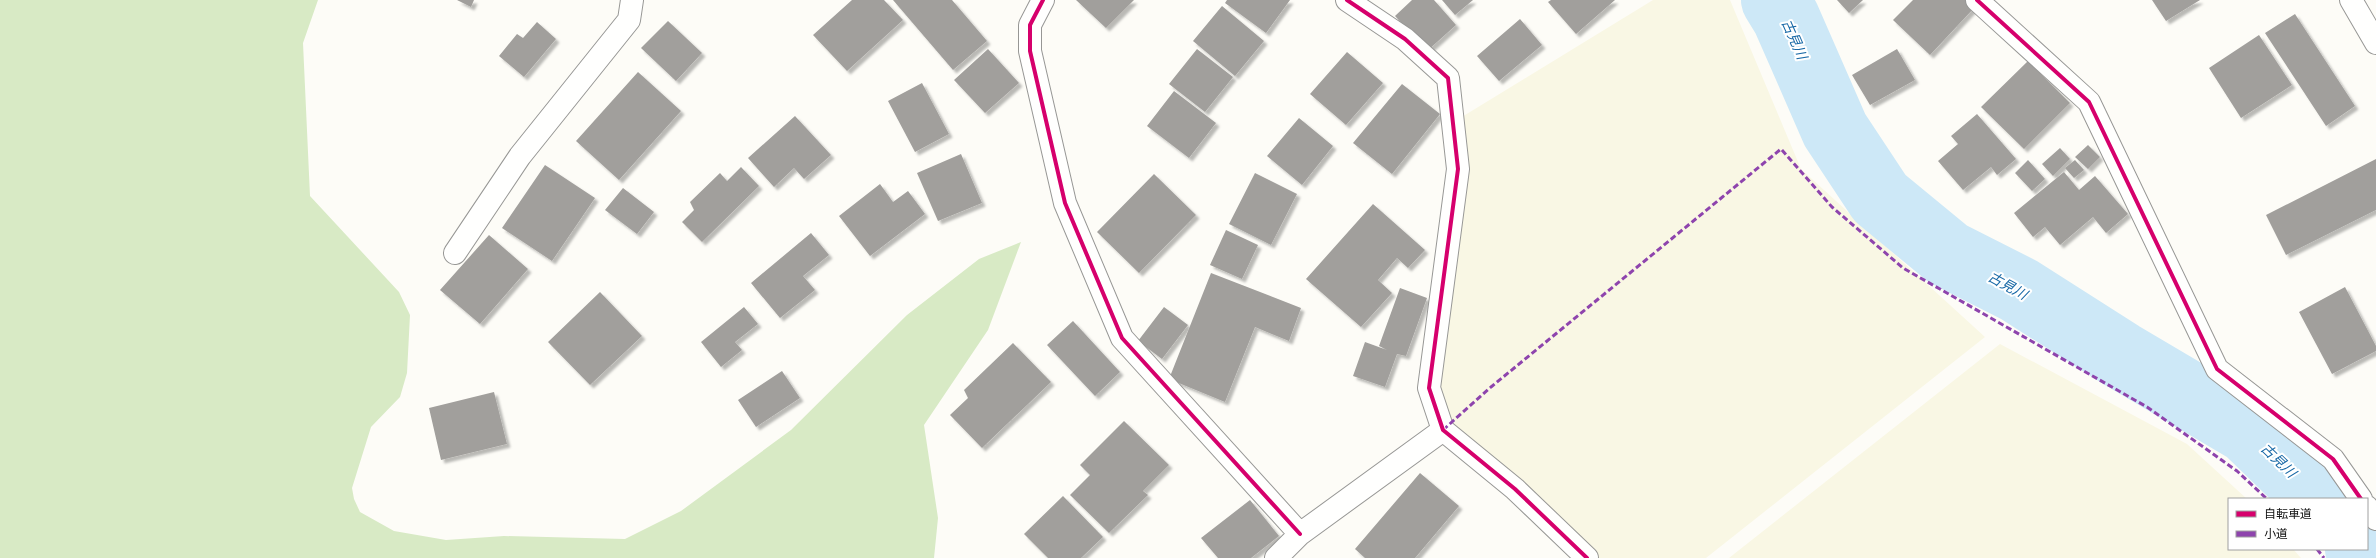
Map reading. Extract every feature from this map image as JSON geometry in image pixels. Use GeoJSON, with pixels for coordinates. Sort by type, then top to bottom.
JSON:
{"type":"FeatureCollection","features":[{"type":"Feature","properties":{"kind":"street"},"geometry":{"type":"LineString","coordinates":[[455,253],[520,156],[629,20],[632,0]]}},
{"type":"Feature","properties":{"kind":"street"},"geometry":{"type":"LineString","coordinates":[[1043,0],[1030,26],[1030,51],[1064,203],[1122,338],[1300,534]]}},
{"type":"Feature","properties":{"kind":"street"},"geometry":{"type":"LineString","coordinates":[[1347,0],[1405,39],[1448,78],[1458,170],[1429,388],[1443,430],[1515,489],[1587,558]]}},
{"type":"Feature","properties":{"kind":"street"},"geometry":{"type":"LineString","coordinates":[[1977,0],[2089,102],[2217,369],[2333,459],[2360,498]]}},
{"type":"Feature","properties":{"kind":"street"},"geometry":{"type":"LineString","coordinates":[[2351,0],[2376,43]]}},
{"type":"Feature","properties":{"kind":"street"},"geometry":{"type":"LineString","coordinates":[[1276,558],[1300,534],[1443,430]]}},
{"type":"Feature","properties":{"kind":"street"},"geometry":{"type":"LineString","coordinates":[[2368,508],[2376,519]]}},
{"type":"Feature","properties":{"kind":"shaded area"},"geometry":{"type":"Polygon","coordinates":[[[1653,0],[1730,0],[1801,169],[1985,337],[1706,558],[1585,558],[1443,430],[1429,388],[1452,123],[1653,0]]]}},
{"type":"Feature","properties":{"kind":"shaded area"},"geometry":{"type":"Polygon","coordinates":[[[2000,344],[2187,444],[2246,498],[2228,498],[2228,550],[2294,550],[2301,558],[1729,558],[2000,344]]]}},
{"type":"Feature","properties":{"kind":"green space"},"geometry":{"type":"Polygon","coordinates":[[[0,0],[318,0],[303,43],[310,196],[399,292],[410,315],[407,373],[400,397],[371,427],[352,488],[354,499],[360,512],[394,531],[446,540],[504,536],[625,539],[681,511],[791,430],[907,315],[979,259],[1021,242],[988,330],[924,425],[938,518],[934,558],[0,558],[0,0]]]}},
{"type":"Feature","properties":{"kind":"building"},"geometry":{"type":"Polygon","coordinates":[[[457,0],[474,0],[471,7],[457,0]]]}},
{"type":"Feature","properties":{"kind":"building"},"geometry":{"type":"Polygon","coordinates":[[[852,0],[884,0],[903,20],[847,71],[813,35],[852,0]]]}},
{"type":"Feature","properties":{"kind":"building"},"geometry":{"type":"Polygon","coordinates":[[[893,0],[952,0],[987,41],[953,70],[893,0]]]}},
{"type":"Feature","properties":{"kind":"building"},"geometry":{"type":"Polygon","coordinates":[[[1076,0],[1134,0],[1106,28],[1076,0]]]}},
{"type":"Feature","properties":{"kind":"building"},"geometry":{"type":"Polygon","coordinates":[[[1227,0],[1290,0],[1266,33],[1225,3],[1227,0]]]}},
{"type":"Feature","properties":{"kind":"building"},"geometry":{"type":"Polygon","coordinates":[[[1412,0],[1434,0],[1456,25],[1427,51],[1395,16],[1412,0]]]}},
{"type":"Feature","properties":{"kind":"building"},"geometry":{"type":"Polygon","coordinates":[[[1442,0],[1473,0],[1455,15],[1442,0]]]}},
{"type":"Feature","properties":{"kind":"building"},"geometry":{"type":"Polygon","coordinates":[[[1551,0],[1615,0],[1576,34],[1548,2],[1551,0]]]}},
{"type":"Feature","properties":{"kind":"building"},"geometry":{"type":"Polygon","coordinates":[[[1837,0],[1863,0],[1849,13],[1837,0]]]}},
{"type":"Feature","properties":{"kind":"building"},"geometry":{"type":"Polygon","coordinates":[[[1913,0],[1966,0],[1974,8],[1930,55],[1893,20],[1913,0]]]}},
{"type":"Feature","properties":{"kind":"building"},"geometry":{"type":"Polygon","coordinates":[[[2152,0],[2200,0],[2166,21],[2152,0]]]}},
{"type":"Feature","properties":{"kind":"building"},"geometry":{"type":"Polygon","coordinates":[[[1222,6],[1264,41],[1235,76],[1193,41],[1222,6]]]}},
{"type":"Feature","properties":{"kind":"building"},"geometry":{"type":"Polygon","coordinates":[[[2295,14],[2355,106],[2326,126],[2265,33],[2295,14]]]}},
{"type":"Feature","properties":{"kind":"building"},"geometry":{"type":"Polygon","coordinates":[[[1520,19],[1542,45],[1499,81],[1477,56],[1520,19]]]}},
{"type":"Feature","properties":{"kind":"building"},"geometry":{"type":"Polygon","coordinates":[[[668,21],[702,53],[676,81],[641,48],[668,21]]]}},
{"type":"Feature","properties":{"kind":"building"},"geometry":{"type":"Polygon","coordinates":[[[537,22],[556,39],[524,77],[499,56],[517,34],[523,38],[537,22]]]}},
{"type":"Feature","properties":{"kind":"building"},"geometry":{"type":"Polygon","coordinates":[[[2259,35],[2292,85],[2241,118],[2209,68],[2259,35]]]}},
{"type":"Feature","properties":{"kind":"building"},"geometry":{"type":"Polygon","coordinates":[[[988,49],[1019,83],[985,113],[954,80],[988,49]]]}},
{"type":"Feature","properties":{"kind":"building"},"geometry":{"type":"Polygon","coordinates":[[[1197,49],[1233,77],[1205,112],[1169,84],[1197,49]]]}},
{"type":"Feature","properties":{"kind":"building"},"geometry":{"type":"Polygon","coordinates":[[[1897,49],[1915,80],[1870,105],[1852,75],[1897,49]]]}},
{"type":"Feature","properties":{"kind":"building"},"geometry":{"type":"Polygon","coordinates":[[[1347,52],[1383,83],[1346,125],[1310,94],[1347,52]]]}},
{"type":"Feature","properties":{"kind":"building"},"geometry":{"type":"Polygon","coordinates":[[[2028,61],[2070,103],[2024,149],[1981,107],[2028,61]]]}},
{"type":"Feature","properties":{"kind":"building"},"geometry":{"type":"Polygon","coordinates":[[[638,72],[681,111],[619,180],[576,141],[638,72]]]}},
{"type":"Feature","properties":{"kind":"building"},"geometry":{"type":"Polygon","coordinates":[[[922,83],[949,134],[915,152],[888,101],[922,83]]]}},
{"type":"Feature","properties":{"kind":"building"},"geometry":{"type":"Polygon","coordinates":[[[1402,84],[1440,114],[1392,174],[1353,143],[1402,84]]]}},
{"type":"Feature","properties":{"kind":"building"},"geometry":{"type":"Polygon","coordinates":[[[1174,91],[1216,123],[1189,158],[1147,126],[1174,91]]]}},
{"type":"Feature","properties":{"kind":"building"},"geometry":{"type":"Polygon","coordinates":[[[1977,114],[2016,159],[1997,175],[1991,167],[1963,190],[1938,161],[1958,144],[1951,136],[1977,114]]]}},
{"type":"Feature","properties":{"kind":"building"},"geometry":{"type":"Polygon","coordinates":[[[795,116],[831,155],[804,179],[794,168],[774,187],[748,158],[795,116]]]}},
{"type":"Feature","properties":{"kind":"building"},"geometry":{"type":"Polygon","coordinates":[[[1299,118],[1333,146],[1302,185],[1267,156],[1299,118]]]}},
{"type":"Feature","properties":{"kind":"building"},"geometry":{"type":"Polygon","coordinates":[[[2088,145],[2100,157],[2088,169],[2075,157],[2088,145]]]}},
{"type":"Feature","properties":{"kind":"building"},"geometry":{"type":"Polygon","coordinates":[[[2060,148],[2070,159],[2053,176],[2042,164],[2060,148]]]}},
{"type":"Feature","properties":{"kind":"building"},"geometry":{"type":"Polygon","coordinates":[[[961,154],[982,203],[938,221],[917,173],[961,154]]]}},
{"type":"Feature","properties":{"kind":"building"},"geometry":{"type":"Polygon","coordinates":[[[2376,159],[2376,210],[2286,255],[2266,215],[2376,159]]]}},
{"type":"Feature","properties":{"kind":"building"},"geometry":{"type":"Polygon","coordinates":[[[2028,160],[2045,179],[2032,191],[2015,173],[2028,160]]]}},
{"type":"Feature","properties":{"kind":"building"},"geometry":{"type":"Polygon","coordinates":[[[2075,160],[2084,170],[2074,178],[2065,168],[2075,160]]]}},
{"type":"Feature","properties":{"kind":"building"},"geometry":{"type":"Polygon","coordinates":[[[545,165],[595,198],[552,261],[502,228],[545,165]]]}},
{"type":"Feature","properties":{"kind":"building"},"geometry":{"type":"Polygon","coordinates":[[[741,167],[759,186],[702,242],[682,222],[694,210],[690,202],[720,173],[727,181],[741,167]]]}},
{"type":"Feature","properties":{"kind":"building"},"geometry":{"type":"Polygon","coordinates":[[[2064,172],[2079,190],[2095,176],[2128,214],[2106,233],[2093,217],[2060,245],[2045,227],[2033,237],[2014,213],[2064,172]]]}},
{"type":"Feature","properties":{"kind":"building"},"geometry":{"type":"Polygon","coordinates":[[[1255,173],[1297,194],[1271,245],[1229,224],[1255,173]]]}},
{"type":"Feature","properties":{"kind":"building"},"geometry":{"type":"Polygon","coordinates":[[[1154,174],[1196,215],[1139,273],[1097,232],[1154,174]]]}},
{"type":"Feature","properties":{"kind":"building"},"geometry":{"type":"Polygon","coordinates":[[[880,184],[893,202],[908,191],[925,214],[870,256],[839,216],[880,184]]]}},
{"type":"Feature","properties":{"kind":"building"},"geometry":{"type":"Polygon","coordinates":[[[623,188],[654,212],[637,234],[605,210],[623,188]]]}},
{"type":"Feature","properties":{"kind":"building"},"geometry":{"type":"Polygon","coordinates":[[[1373,204],[1425,250],[1408,268],[1397,258],[1378,280],[1392,293],[1361,327],[1306,279],[1373,204]]]}},
{"type":"Feature","properties":{"kind":"building"},"geometry":{"type":"Polygon","coordinates":[[[1226,230],[1258,245],[1242,279],[1210,265],[1226,230]]]}},
{"type":"Feature","properties":{"kind":"building"},"geometry":{"type":"Polygon","coordinates":[[[811,233],[829,255],[803,276],[815,290],[780,318],[751,283],[811,233]]]}},
{"type":"Feature","properties":{"kind":"building"},"geometry":{"type":"Polygon","coordinates":[[[489,235],[528,269],[480,324],[440,290],[489,235]]]}},
{"type":"Feature","properties":{"kind":"building"},"geometry":{"type":"Polygon","coordinates":[[[1211,273],[1301,308],[1289,341],[1255,327],[1225,402],[1169,379],[1211,273]]]}},
{"type":"Feature","properties":{"kind":"building"},"geometry":{"type":"Polygon","coordinates":[[[2345,287],[2376,346],[2376,351],[2332,374],[2299,312],[2345,287]]]}},
{"type":"Feature","properties":{"kind":"building"},"geometry":{"type":"Polygon","coordinates":[[[1400,288],[1427,298],[1406,356],[1397,354],[1385,387],[1353,376],[1365,342],[1387,350],[1379,346],[1400,288]]]}},
{"type":"Feature","properties":{"kind":"building"},"geometry":{"type":"Polygon","coordinates":[[[600,292],[642,336],[590,385],[548,342],[600,292]]]}},
{"type":"Feature","properties":{"kind":"building"},"geometry":{"type":"Polygon","coordinates":[[[744,307],[758,324],[735,342],[742,350],[721,367],[701,342],[744,307]]]}},
{"type":"Feature","properties":{"kind":"building"},"geometry":{"type":"Polygon","coordinates":[[[1164,307],[1188,325],[1162,359],[1138,341],[1164,307]]]}},
{"type":"Feature","properties":{"kind":"building"},"geometry":{"type":"Polygon","coordinates":[[[1073,321],[1120,372],[1095,396],[1047,345],[1073,321]]]}},
{"type":"Feature","properties":{"kind":"building"},"geometry":{"type":"Polygon","coordinates":[[[1013,343],[1051,382],[982,448],[950,415],[968,398],[964,390],[1013,343]]]}},
{"type":"Feature","properties":{"kind":"building"},"geometry":{"type":"Polygon","coordinates":[[[782,371],[800,398],[756,427],[738,400],[782,371]]]}},
{"type":"Feature","properties":{"kind":"building"},"geometry":{"type":"Polygon","coordinates":[[[494,392],[507,444],[441,460],[429,408],[494,392]]]}},
{"type":"Feature","properties":{"kind":"building"},"geometry":{"type":"Polygon","coordinates":[[[1124,421],[1169,465],[1143,491],[1148,495],[1109,533],[1070,495],[1090,475],[1080,465],[1124,421]]]}},
{"type":"Feature","properties":{"kind":"building"},"geometry":{"type":"Polygon","coordinates":[[[1420,473],[1459,506],[1415,558],[1365,558],[1355,549],[1420,473]]]}},
{"type":"Feature","properties":{"kind":"building"},"geometry":{"type":"Polygon","coordinates":[[[1063,496],[1103,537],[1081,558],[1048,558],[1024,534],[1063,496]]]}},
{"type":"Feature","properties":{"kind":"building"},"geometry":{"type":"Polygon","coordinates":[[[1250,500],[1279,536],[1251,558],[1218,558],[1201,538],[1250,500]]]}},
{"type":"Feature","properties":{"kind":"waterway","name":"古見川"},"geometry":{"type":"LineString","coordinates":[[1775,0],[1786,18],[1835,130],[1880,198],[1948,254],[2019,290],[2121,355],[2248,430],[2318,498]]}},
{"type":"Feature","properties":{"kind":"waterway","name":"古見川"},"geometry":{"type":"LineString","coordinates":[[2360,550],[2364,558]]}},
{"type":"Feature","properties":{"kind":"marked path"},"geometry":{"type":"LineString","coordinates":[[1443,430],[1491,387],[1781,149],[1832,207],[1903,268],[2147,407],[2237,471],[2266,498]]}},
{"type":"Feature","properties":{"kind":"marked path"},"geometry":{"type":"LineString","coordinates":[[2318,550],[2324,558]]}},
{"type":"Feature","properties":{"kind":"cycle path"},"geometry":{"type":"LineString","coordinates":[[1043,0],[1030,25],[1030,51],[1065,203],[1122,338],[1300,534]]}},
{"type":"Feature","properties":{"kind":"cycle path"},"geometry":{"type":"LineString","coordinates":[[1347,0],[1405,39],[1448,78],[1458,169],[1429,388],[1443,430],[1515,489],[1587,558]]}},
{"type":"Feature","properties":{"kind":"cycle path"},"geometry":{"type":"LineString","coordinates":[[1977,0],[2089,102],[2217,369],[2333,459],[2360,498]]}}]}
